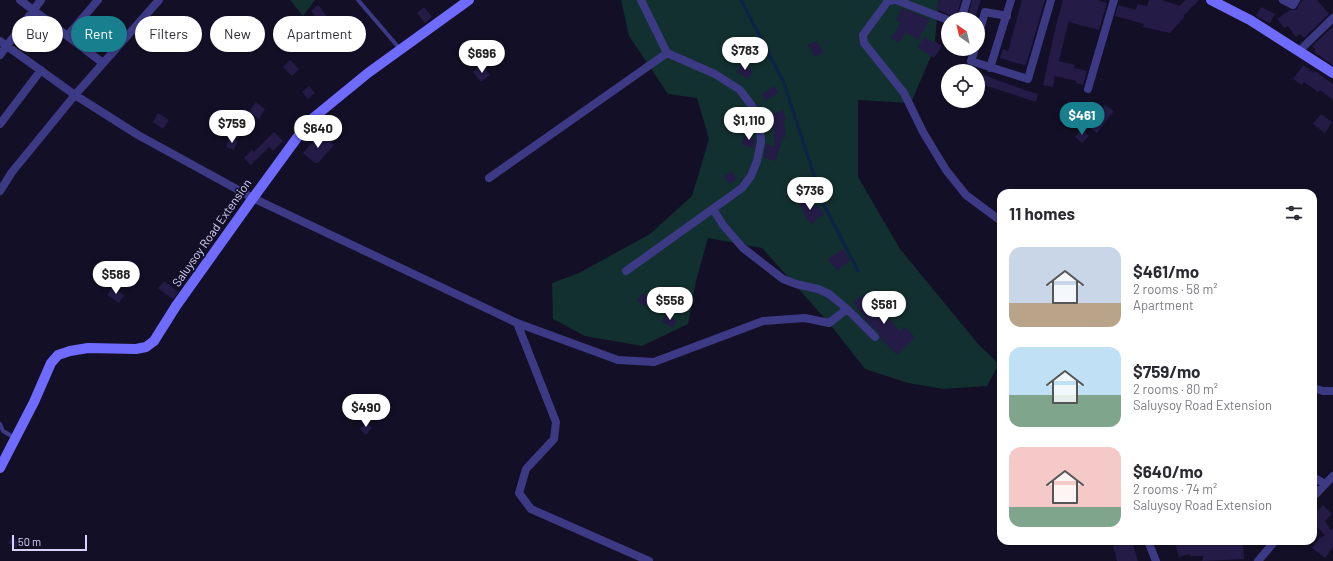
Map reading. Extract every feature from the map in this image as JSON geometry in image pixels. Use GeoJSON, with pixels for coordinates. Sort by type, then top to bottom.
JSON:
{"type":"FeatureCollection","features":[{"type":"Feature","properties":{"kind":"main road","name":"Saluysoy Road Extension"},"geometry":{"type":"LineString","coordinates":[[0,468],[34,402],[51,363],[58,355],[88,348],[136,349],[146,347],[154,341],[176,306],[253,198],[313,118],[368,73],[469,0]]}},
{"type":"Feature","properties":{"kind":"main road"},"geometry":{"type":"LineString","coordinates":[[1211,0],[1250,20],[1333,73]]}},
{"type":"Feature","properties":{"kind":"street"},"geometry":{"type":"LineString","coordinates":[[20,0],[103,63]]}},
{"type":"Feature","properties":{"kind":"street"},"geometry":{"type":"LineString","coordinates":[[0,55],[3,44],[40,0]]}},
{"type":"Feature","properties":{"kind":"street"},"geometry":{"type":"LineString","coordinates":[[68,35],[98,0]]}},
{"type":"Feature","properties":{"kind":"street"},"geometry":{"type":"LineString","coordinates":[[0,191],[12,172],[75,95],[158,0]]}},
{"type":"Feature","properties":{"kind":"street"},"geometry":{"type":"LineString","coordinates":[[626,271],[742,188],[751,176],[757,161],[761,142],[760,125],[752,106],[740,90],[715,74],[667,52],[641,0]]}},
{"type":"Feature","properties":{"kind":"street"},"geometry":{"type":"LineString","coordinates":[[941,17],[895,0],[888,1],[863,35],[864,43],[904,93],[923,132],[946,170],[966,195],[997,218]]}},
{"type":"Feature","properties":{"kind":"street"},"geometry":{"type":"LineString","coordinates":[[963,12],[967,0]]}},
{"type":"Feature","properties":{"kind":"street"},"geometry":{"type":"LineString","coordinates":[[990,68],[1011,0]]}},
{"type":"Feature","properties":{"kind":"street"},"geometry":{"type":"LineString","coordinates":[[972,56],[971,61],[1028,79],[1051,0]]}},
{"type":"Feature","properties":{"kind":"street"},"geometry":{"type":"LineString","coordinates":[[1088,89],[1114,0]]}},
{"type":"Feature","properties":{"kind":"street"},"geometry":{"type":"LineString","coordinates":[[1283,0],[1293,5],[1296,0]]}},
{"type":"Feature","properties":{"kind":"street"},"geometry":{"type":"LineString","coordinates":[[985,12],[1007,16]]}},
{"type":"Feature","properties":{"kind":"street"},"geometry":{"type":"LineString","coordinates":[[1299,51],[1331,23]]}},
{"type":"Feature","properties":{"kind":"street"},"geometry":{"type":"LineString","coordinates":[[3,44],[75,95],[138,135],[253,198],[517,323],[618,360],[654,362],[763,322],[805,318],[829,323],[847,309]]}},
{"type":"Feature","properties":{"kind":"street"},"geometry":{"type":"LineString","coordinates":[[489,178],[667,52]]}},
{"type":"Feature","properties":{"kind":"street"},"geometry":{"type":"LineString","coordinates":[[0,124],[41,70]]}},
{"type":"Feature","properties":{"kind":"street"},"geometry":{"type":"LineString","coordinates":[[712,209],[723,225],[743,248],[783,279],[796,284],[818,289],[829,294],[847,309],[875,337]]}},
{"type":"Feature","properties":{"kind":"street"},"geometry":{"type":"LineString","coordinates":[[517,323],[556,422],[554,439],[526,469],[519,493],[531,508],[649,561]]}},
{"type":"Feature","properties":{"kind":"street"},"geometry":{"type":"LineString","coordinates":[[1317,389],[1333,392]]}},
{"type":"Feature","properties":{"kind":"street"},"geometry":{"type":"LineString","coordinates":[[1317,493],[1333,476]]}},
{"type":"Feature","properties":{"kind":"street"},"geometry":{"type":"LineString","coordinates":[[1317,480],[1325,484]]}},
{"type":"Feature","properties":{"kind":"street"},"geometry":{"type":"LineString","coordinates":[[1150,545],[1156,561]]}},
{"type":"Feature","properties":{"kind":"street"},"geometry":{"type":"LineString","coordinates":[[1258,561],[1272,545]]}},
{"type":"Feature","properties":{"kind":"lane"},"geometry":{"type":"LineString","coordinates":[[358,0],[400,50]]}},
{"type":"Feature","properties":{"kind":"lane"},"geometry":{"type":"LineString","coordinates":[[0,424],[3,431],[15,438]]}},
{"type":"Feature","properties":{"kind":"green space"},"geometry":{"type":"Polygon","coordinates":[[[290,0],[315,0],[303,16],[290,0]]]}},
{"type":"Feature","properties":{"kind":"green space"},"geometry":{"type":"Polygon","coordinates":[[[621,0],[939,0],[934,49],[911,103],[858,100],[858,177],[900,249],[979,345],[997,362],[997,368],[987,386],[943,389],[908,383],[865,369],[829,323],[762,248],[708,238],[696,281],[688,324],[642,346],[585,336],[553,319],[552,283],[579,273],[650,234],[692,196],[709,139],[697,98],[668,94],[629,36],[621,0]]]}},
{"type":"Feature","properties":{"kind":"building"},"geometry":{"type":"Polygon","coordinates":[[[940,0],[961,0],[958,12],[943,12],[936,9],[940,0]]]}},
{"type":"Feature","properties":{"kind":"building"},"geometry":{"type":"Polygon","coordinates":[[[972,0],[981,0],[977,12],[969,12],[972,0]]]}},
{"type":"Feature","properties":{"kind":"building"},"geometry":{"type":"Polygon","coordinates":[[[1022,0],[1045,0],[1026,65],[1000,58],[1003,49],[1008,51],[1022,0]]]}},
{"type":"Feature","properties":{"kind":"building"},"geometry":{"type":"Polygon","coordinates":[[[1063,0],[1098,0],[1107,3],[1099,30],[1069,22],[1067,28],[1059,61],[1075,65],[1074,68],[1087,71],[1083,85],[1076,83],[1076,81],[1055,76],[1053,87],[1043,85],[1063,0]]]}},
{"type":"Feature","properties":{"kind":"building"},"geometry":{"type":"Polygon","coordinates":[[[1149,0],[1162,0],[1180,6],[1185,0],[1199,0],[1183,16],[1185,16],[1170,33],[1143,27],[1144,24],[1115,16],[1118,5],[1136,10],[1137,4],[1147,6],[1149,0]]]}},
{"type":"Feature","properties":{"kind":"building"},"geometry":{"type":"Polygon","coordinates":[[[1302,0],[1317,0],[1329,14],[1304,38],[1300,34],[1296,37],[1288,26],[1284,28],[1277,19],[1290,10],[1296,10],[1302,0]]]}},
{"type":"Feature","properties":{"kind":"building"},"geometry":{"type":"Polygon","coordinates":[[[318,5],[326,16],[315,16],[311,11],[318,5]]]}},
{"type":"Feature","properties":{"kind":"building"},"geometry":{"type":"Polygon","coordinates":[[[424,7],[432,17],[425,23],[417,13],[424,7]]]}},
{"type":"Feature","properties":{"kind":"building"},"geometry":{"type":"Polygon","coordinates":[[[1261,7],[1275,14],[1270,23],[1256,16],[1261,7]]]}},
{"type":"Feature","properties":{"kind":"building"},"geometry":{"type":"Polygon","coordinates":[[[902,8],[930,19],[918,40],[906,32],[899,43],[891,38],[901,22],[896,20],[902,8]]]}},
{"type":"Feature","properties":{"kind":"building"},"geometry":{"type":"Polygon","coordinates":[[[1331,28],[1333,29],[1333,65],[1314,52],[1315,49],[1312,46],[1331,28]]]}},
{"type":"Feature","properties":{"kind":"building"},"geometry":{"type":"Polygon","coordinates":[[[925,37],[941,45],[934,58],[917,47],[925,37]]]}},
{"type":"Feature","properties":{"kind":"building"},"geometry":{"type":"Polygon","coordinates":[[[817,41],[823,52],[815,57],[808,45],[817,41]]]}},
{"type":"Feature","properties":{"kind":"building"},"geometry":{"type":"Polygon","coordinates":[[[290,60],[299,69],[292,76],[283,67],[290,60]]]}},
{"type":"Feature","properties":{"kind":"building"},"geometry":{"type":"Polygon","coordinates":[[[742,63],[753,71],[748,79],[736,72],[742,63]]]}},
{"type":"Feature","properties":{"kind":"building"},"geometry":{"type":"Polygon","coordinates":[[[482,65],[490,75],[481,82],[473,72],[482,65]]]}},
{"type":"Feature","properties":{"kind":"building"},"geometry":{"type":"Polygon","coordinates":[[[1303,65],[1314,73],[1315,71],[1333,84],[1333,100],[1320,90],[1318,92],[1304,82],[1302,85],[1293,79],[1303,65]]]}},
{"type":"Feature","properties":{"kind":"building"},"geometry":{"type":"Polygon","coordinates":[[[985,76],[1038,94],[1036,102],[985,85],[985,76]]]}},
{"type":"Feature","properties":{"kind":"building"},"geometry":{"type":"Polygon","coordinates":[[[309,86],[315,93],[308,99],[302,92],[309,86]]]}},
{"type":"Feature","properties":{"kind":"building"},"geometry":{"type":"Polygon","coordinates":[[[774,86],[778,93],[766,101],[761,94],[774,86]]]}},
{"type":"Feature","properties":{"kind":"building"},"geometry":{"type":"Polygon","coordinates":[[[256,102],[265,109],[259,119],[249,112],[256,102]]]}},
{"type":"Feature","properties":{"kind":"building"},"geometry":{"type":"Polygon","coordinates":[[[1105,105],[1114,111],[1097,133],[1089,127],[1094,120],[1095,121],[1105,105]]]}},
{"type":"Feature","properties":{"kind":"building"},"geometry":{"type":"Polygon","coordinates":[[[783,110],[786,119],[784,120],[786,137],[782,138],[776,161],[764,158],[766,144],[775,147],[773,124],[770,125],[767,116],[783,110]]]}},
{"type":"Feature","properties":{"kind":"building"},"geometry":{"type":"Polygon","coordinates":[[[158,113],[169,120],[163,129],[153,122],[158,113]]]}},
{"type":"Feature","properties":{"kind":"building"},"geometry":{"type":"Polygon","coordinates":[[[1321,114],[1332,122],[1325,133],[1313,124],[1321,114]]]}},
{"type":"Feature","properties":{"kind":"building"},"geometry":{"type":"Polygon","coordinates":[[[1081,130],[1089,136],[1082,143],[1075,137],[1081,130]]]}},
{"type":"Feature","properties":{"kind":"building"},"geometry":{"type":"Polygon","coordinates":[[[274,132],[283,141],[273,151],[269,147],[251,165],[244,158],[252,150],[254,152],[274,132]]]}},
{"type":"Feature","properties":{"kind":"building"},"geometry":{"type":"Polygon","coordinates":[[[320,133],[334,145],[318,163],[315,163],[303,153],[320,133]]]}},
{"type":"Feature","properties":{"kind":"building"},"geometry":{"type":"Polygon","coordinates":[[[744,135],[755,138],[754,148],[741,144],[744,135]]]}},
{"type":"Feature","properties":{"kind":"building"},"geometry":{"type":"Polygon","coordinates":[[[229,138],[238,141],[234,150],[226,147],[229,138]]]}},
{"type":"Feature","properties":{"kind":"building"},"geometry":{"type":"Polygon","coordinates":[[[731,171],[737,178],[730,184],[724,177],[731,171]]]}},
{"type":"Feature","properties":{"kind":"building"},"geometry":{"type":"Polygon","coordinates":[[[795,196],[814,207],[817,205],[824,214],[811,224],[795,196]]]}},
{"type":"Feature","properties":{"kind":"building"},"geometry":{"type":"Polygon","coordinates":[[[843,249],[850,261],[836,270],[828,259],[843,249]]]}},
{"type":"Feature","properties":{"kind":"building"},"geometry":{"type":"Polygon","coordinates":[[[164,281],[178,292],[173,299],[158,288],[164,281]]]}},
{"type":"Feature","properties":{"kind":"building"},"geometry":{"type":"Polygon","coordinates":[[[112,287],[124,295],[119,303],[107,295],[112,287]]]}},
{"type":"Feature","properties":{"kind":"building"},"geometry":{"type":"Polygon","coordinates":[[[643,293],[651,299],[645,306],[637,300],[643,293]]]}},
{"type":"Feature","properties":{"kind":"building"},"geometry":{"type":"Polygon","coordinates":[[[866,293],[877,308],[878,307],[900,331],[904,327],[915,337],[897,355],[880,338],[879,333],[864,319],[865,318],[853,302],[866,293]]]}},
{"type":"Feature","properties":{"kind":"building"},"geometry":{"type":"Polygon","coordinates":[[[667,314],[677,321],[672,328],[662,321],[667,314]]]}},
{"type":"Feature","properties":{"kind":"building"},"geometry":{"type":"Polygon","coordinates":[[[366,422],[372,428],[366,435],[360,429],[366,422]]]}},
{"type":"Feature","properties":{"kind":"building"},"geometry":{"type":"Polygon","coordinates":[[[1323,505],[1332,514],[1325,521],[1331,530],[1333,528],[1333,547],[1325,558],[1312,548],[1314,545],[1317,545],[1319,539],[1325,535],[1317,527],[1317,511],[1323,505]]]}},
{"type":"Feature","properties":{"kind":"building"},"geometry":{"type":"Polygon","coordinates":[[[12,537],[20,542],[16,548],[8,543],[12,537]]]}},
{"type":"Feature","properties":{"kind":"building"},"geometry":{"type":"Polygon","coordinates":[[[1133,545],[1138,561],[1117,561],[1113,546],[1133,545]]]}},
{"type":"Feature","properties":{"kind":"building"},"geometry":{"type":"Polygon","coordinates":[[[1175,545],[1243,545],[1244,559],[1202,561],[1204,556],[1190,556],[1190,554],[1179,557],[1175,545]]]}},
{"type":"Feature","properties":{"kind":"waterway"},"geometry":{"type":"LineString","coordinates":[[741,0],[784,83],[823,203],[858,271]]}}]}
